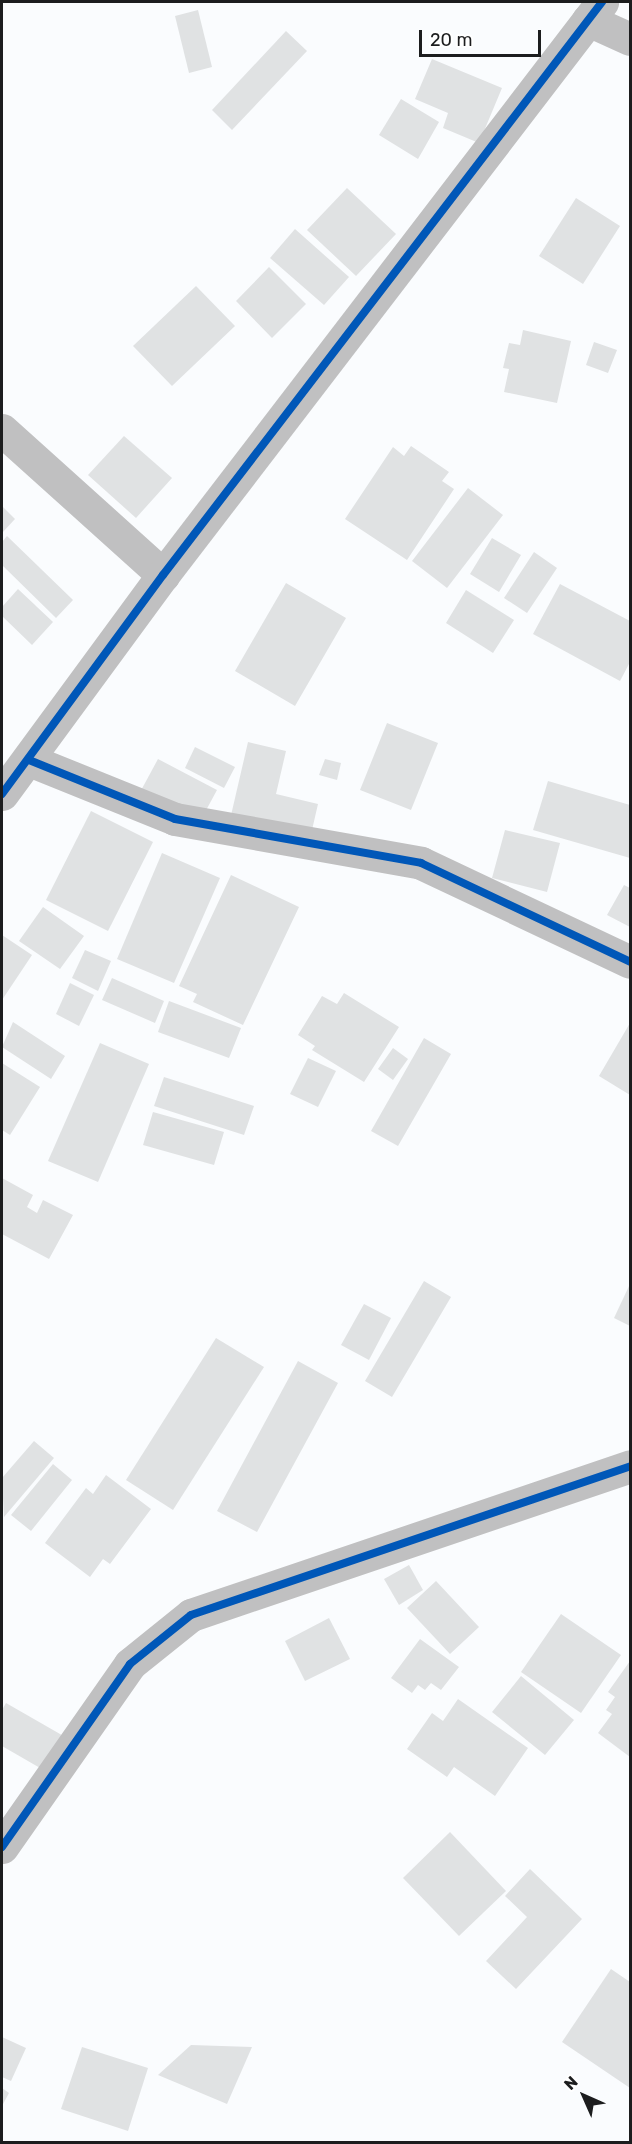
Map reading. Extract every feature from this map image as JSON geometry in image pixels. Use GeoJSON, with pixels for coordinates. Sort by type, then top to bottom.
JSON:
{"type":"FeatureCollection","features":[{"type":"Feature","properties":{"kind":"street"},"geometry":{"type":"LineString","coordinates":[[2,794],[163,575],[595,11],[630,39]]}},
{"type":"Feature","properties":{"kind":"street"},"geometry":{"type":"LineString","coordinates":[[2,430],[163,575]]}},
{"type":"Feature","properties":{"kind":"street"},"geometry":{"type":"LineString","coordinates":[[29,760],[175,819],[421,863],[630,962]]}},
{"type":"Feature","properties":{"kind":"street"},"geometry":{"type":"LineString","coordinates":[[2,1847],[130,1664],[192,1615],[630,1466]]}},
{"type":"Feature","properties":{"kind":"building"},"geometry":{"type":"Polygon","coordinates":[[[198,10],[212,67],[189,73],[175,16],[198,10]]]}},
{"type":"Feature","properties":{"kind":"building"},"geometry":{"type":"Polygon","coordinates":[[[286,31],[307,51],[232,130],[212,110],[286,31]]]}},
{"type":"Feature","properties":{"kind":"building"},"geometry":{"type":"Polygon","coordinates":[[[432,59],[502,88],[479,143],[443,128],[448,113],[415,99],[432,59]]]}},
{"type":"Feature","properties":{"kind":"building"},"geometry":{"type":"Polygon","coordinates":[[[401,99],[439,122],[418,159],[379,135],[401,99]]]}},
{"type":"Feature","properties":{"kind":"building"},"geometry":{"type":"Polygon","coordinates":[[[347,188],[396,234],[356,276],[307,230],[347,188]]]}},
{"type":"Feature","properties":{"kind":"building"},"geometry":{"type":"Polygon","coordinates":[[[576,198],[620,226],[583,284],[539,256],[576,198]]]}},
{"type":"Feature","properties":{"kind":"building"},"geometry":{"type":"Polygon","coordinates":[[[295,229],[349,277],[324,305],[270,258],[295,229]]]}},
{"type":"Feature","properties":{"kind":"building"},"geometry":{"type":"Polygon","coordinates":[[[269,267],[306,304],[272,338],[236,301],[269,267]]]}},
{"type":"Feature","properties":{"kind":"building"},"geometry":{"type":"Polygon","coordinates":[[[196,286],[235,326],[172,386],[133,346],[196,286]]]}},
{"type":"Feature","properties":{"kind":"building"},"geometry":{"type":"Polygon","coordinates":[[[523,330],[571,341],[557,403],[504,392],[509,369],[503,368],[509,343],[520,345],[523,330]]]}},
{"type":"Feature","properties":{"kind":"building"},"geometry":{"type":"Polygon","coordinates":[[[594,342],[617,350],[608,373],[586,365],[594,342]]]}},
{"type":"Feature","properties":{"kind":"building"},"geometry":{"type":"Polygon","coordinates":[[[124,436],[172,478],[136,518],[88,475],[124,436]]]}},
{"type":"Feature","properties":{"kind":"building"},"geometry":{"type":"Polygon","coordinates":[[[411,446],[449,472],[442,481],[454,489],[407,560],[345,519],[393,447],[404,456],[411,446]]]}},
{"type":"Feature","properties":{"kind":"building"},"geometry":{"type":"Polygon","coordinates":[[[468,488],[503,515],[447,588],[412,561],[468,488]]]}},
{"type":"Feature","properties":{"kind":"building"},"geometry":{"type":"Polygon","coordinates":[[[2,506],[15,519],[2,533],[2,506]]]}},
{"type":"Feature","properties":{"kind":"building"},"geometry":{"type":"Polygon","coordinates":[[[7,536],[73,600],[56,618],[2,565],[2,542],[7,536]]]}},
{"type":"Feature","properties":{"kind":"building"},"geometry":{"type":"Polygon","coordinates":[[[492,538],[521,555],[499,592],[470,574],[492,538]]]}},
{"type":"Feature","properties":{"kind":"building"},"geometry":{"type":"Polygon","coordinates":[[[534,552],[557,568],[527,613],[504,598],[534,552]]]}},
{"type":"Feature","properties":{"kind":"building"},"geometry":{"type":"Polygon","coordinates":[[[286,583],[346,618],[295,706],[235,671],[286,583]]]}},
{"type":"Feature","properties":{"kind":"building"},"geometry":{"type":"Polygon","coordinates":[[[560,584],[630,621],[630,662],[620,681],[533,634],[560,584]]]}},
{"type":"Feature","properties":{"kind":"building"},"geometry":{"type":"Polygon","coordinates":[[[18,589],[53,622],[32,645],[2,616],[2,607],[18,589]]]}},
{"type":"Feature","properties":{"kind":"building"},"geometry":{"type":"Polygon","coordinates":[[[466,590],[514,620],[493,653],[446,623],[466,590]]]}},
{"type":"Feature","properties":{"kind":"building"},"geometry":{"type":"Polygon","coordinates":[[[387,723],[438,743],[411,810],[360,790],[387,723]]]}},
{"type":"Feature","properties":{"kind":"building"},"geometry":{"type":"Polygon","coordinates":[[[248,742],[286,751],[276,794],[318,804],[309,843],[229,824],[248,742]]]}},
{"type":"Feature","properties":{"kind":"building"},"geometry":{"type":"Polygon","coordinates":[[[195,747],[235,767],[224,788],[185,768],[195,747]]]}},
{"type":"Feature","properties":{"kind":"building"},"geometry":{"type":"Polygon","coordinates":[[[158,759],[217,790],[197,827],[138,796],[158,759]]]}},
{"type":"Feature","properties":{"kind":"building"},"geometry":{"type":"Polygon","coordinates":[[[325,759],[341,763],[337,780],[319,775],[325,759]]]}},
{"type":"Feature","properties":{"kind":"building"},"geometry":{"type":"Polygon","coordinates":[[[548,781],[630,805],[630,858],[533,830],[548,781]]]}},
{"type":"Feature","properties":{"kind":"building"},"geometry":{"type":"Polygon","coordinates":[[[91,811],[153,842],[108,931],[46,900],[91,811]]]}},
{"type":"Feature","properties":{"kind":"building"},"geometry":{"type":"Polygon","coordinates":[[[505,830],[560,843],[547,892],[492,878],[505,830]]]}},
{"type":"Feature","properties":{"kind":"building"},"geometry":{"type":"Polygon","coordinates":[[[162,853],[220,878],[174,983],[117,959],[162,853]]]}},
{"type":"Feature","properties":{"kind":"building"},"geometry":{"type":"Polygon","coordinates":[[[231,875],[299,907],[243,1025],[193,1002],[197,994],[179,986],[231,875]]]}},
{"type":"Feature","properties":{"kind":"building"},"geometry":{"type":"Polygon","coordinates":[[[624,885],[630,888],[630,927],[607,915],[624,885]]]}},
{"type":"Feature","properties":{"kind":"building"},"geometry":{"type":"Polygon","coordinates":[[[43,907],[84,936],[60,969],[19,941],[43,907]]]}},
{"type":"Feature","properties":{"kind":"building"},"geometry":{"type":"Polygon","coordinates":[[[2,935],[32,955],[2,1000],[2,935]]]}},
{"type":"Feature","properties":{"kind":"building"},"geometry":{"type":"Polygon","coordinates":[[[85,950],[111,961],[98,991],[72,978],[85,950]]]}},
{"type":"Feature","properties":{"kind":"building"},"geometry":{"type":"Polygon","coordinates":[[[112,978],[164,1001],[155,1023],[102,1000],[112,978]]]}},
{"type":"Feature","properties":{"kind":"building"},"geometry":{"type":"Polygon","coordinates":[[[70,983],[94,995],[79,1026],[56,1014],[70,983]]]}},
{"type":"Feature","properties":{"kind":"building"},"geometry":{"type":"Polygon","coordinates":[[[344,993],[399,1027],[364,1082],[312,1050],[315,1046],[298,1035],[322,996],[337,1004],[344,993]]]}},
{"type":"Feature","properties":{"kind":"building"},"geometry":{"type":"Polygon","coordinates":[[[169,1001],[241,1028],[229,1058],[158,1032],[169,1001]]]}},
{"type":"Feature","properties":{"kind":"building"},"geometry":{"type":"Polygon","coordinates":[[[13,1022],[65,1056],[51,1079],[2,1047],[13,1022]]]}},
{"type":"Feature","properties":{"kind":"building"},"geometry":{"type":"Polygon","coordinates":[[[630,1023],[630,1095],[599,1076],[630,1023]]]}},
{"type":"Feature","properties":{"kind":"building"},"geometry":{"type":"Polygon","coordinates":[[[424,1038],[451,1054],[398,1146],[371,1131],[424,1038]]]}},
{"type":"Feature","properties":{"kind":"building"},"geometry":{"type":"Polygon","coordinates":[[[100,1043],[149,1064],[98,1182],[48,1161],[100,1043]]]}},
{"type":"Feature","properties":{"kind":"building"},"geometry":{"type":"Polygon","coordinates":[[[393,1048],[408,1059],[393,1080],[378,1069],[393,1048]]]}},
{"type":"Feature","properties":{"kind":"building"},"geometry":{"type":"Polygon","coordinates":[[[308,1058],[336,1071],[318,1107],[290,1094],[308,1058]]]}},
{"type":"Feature","properties":{"kind":"building"},"geometry":{"type":"Polygon","coordinates":[[[2,1063],[40,1087],[10,1135],[2,1130],[2,1063]]]}},
{"type":"Feature","properties":{"kind":"building"},"geometry":{"type":"Polygon","coordinates":[[[164,1077],[254,1106],[244,1135],[154,1106],[164,1077]]]}},
{"type":"Feature","properties":{"kind":"building"},"geometry":{"type":"Polygon","coordinates":[[[153,1112],[224,1132],[214,1165],[143,1145],[153,1112]]]}},
{"type":"Feature","properties":{"kind":"building"},"geometry":{"type":"Polygon","coordinates":[[[2,1178],[33,1195],[27,1207],[37,1213],[43,1200],[73,1215],[49,1259],[2,1234],[2,1178]]]}},
{"type":"Feature","properties":{"kind":"building"},"geometry":{"type":"Polygon","coordinates":[[[424,1281],[451,1297],[392,1397],[365,1381],[424,1281]]]}},
{"type":"Feature","properties":{"kind":"building"},"geometry":{"type":"Polygon","coordinates":[[[630,1284],[630,1326],[614,1318],[630,1284]]]}},
{"type":"Feature","properties":{"kind":"building"},"geometry":{"type":"Polygon","coordinates":[[[364,1304],[391,1318],[369,1360],[341,1345],[364,1304]]]}},
{"type":"Feature","properties":{"kind":"building"},"geometry":{"type":"Polygon","coordinates":[[[216,1338],[264,1367],[173,1510],[126,1480],[216,1338]]]}},
{"type":"Feature","properties":{"kind":"building"},"geometry":{"type":"Polygon","coordinates":[[[298,1361],[338,1383],[257,1532],[217,1511],[298,1361]]]}},
{"type":"Feature","properties":{"kind":"building"},"geometry":{"type":"Polygon","coordinates":[[[34,1441],[54,1458],[4,1517],[2,1478],[34,1441]]]}},
{"type":"Feature","properties":{"kind":"building"},"geometry":{"type":"Polygon","coordinates":[[[53,1464],[72,1480],[31,1531],[11,1515],[53,1464]]]}},
{"type":"Feature","properties":{"kind":"building"},"geometry":{"type":"Polygon","coordinates":[[[106,1475],[151,1509],[110,1564],[103,1559],[90,1577],[45,1543],[86,1488],[93,1494],[106,1475]]]}},
{"type":"Feature","properties":{"kind":"building"},"geometry":{"type":"Polygon","coordinates":[[[409,1565],[423,1590],[399,1605],[384,1579],[409,1565]]]}},
{"type":"Feature","properties":{"kind":"building"},"geometry":{"type":"Polygon","coordinates":[[[436,1581],[479,1627],[450,1654],[407,1608],[436,1581]]]}},
{"type":"Feature","properties":{"kind":"building"},"geometry":{"type":"Polygon","coordinates":[[[561,1614],[621,1655],[581,1713],[521,1672],[561,1614]]]}},
{"type":"Feature","properties":{"kind":"building"},"geometry":{"type":"Polygon","coordinates":[[[329,1618],[350,1659],[305,1681],[285,1641],[329,1618]]]}},
{"type":"Feature","properties":{"kind":"building"},"geometry":{"type":"Polygon","coordinates":[[[420,1639],[459,1667],[441,1690],[431,1683],[425,1690],[418,1685],[412,1693],[391,1678],[420,1639]]]}},
{"type":"Feature","properties":{"kind":"building"},"geometry":{"type":"Polygon","coordinates":[[[630,1661],[630,1757],[598,1733],[612,1714],[606,1710],[615,1697],[608,1692],[630,1661]]]}},
{"type":"Feature","properties":{"kind":"building"},"geometry":{"type":"Polygon","coordinates":[[[521,1676],[574,1720],[545,1755],[492,1712],[521,1676]]]}},
{"type":"Feature","properties":{"kind":"building"},"geometry":{"type":"Polygon","coordinates":[[[458,1699],[528,1748],[495,1796],[454,1767],[447,1777],[407,1749],[432,1713],[443,1721],[458,1699]]]}},
{"type":"Feature","properties":{"kind":"building"},"geometry":{"type":"Polygon","coordinates":[[[6,1703],[67,1738],[47,1772],[2,1746],[2,1710],[6,1703]]]}},
{"type":"Feature","properties":{"kind":"building"},"geometry":{"type":"Polygon","coordinates":[[[450,1832],[506,1891],[459,1936],[403,1878],[450,1832]]]}},
{"type":"Feature","properties":{"kind":"building"},"geometry":{"type":"Polygon","coordinates":[[[530,1869],[582,1919],[516,1989],[486,1961],[527,1917],[505,1896],[530,1869]]]}},
{"type":"Feature","properties":{"kind":"building"},"geometry":{"type":"Polygon","coordinates":[[[611,1969],[630,1982],[630,2088],[562,2042],[611,1969]]]}},
{"type":"Feature","properties":{"kind":"building"},"geometry":{"type":"Polygon","coordinates":[[[2,2037],[26,2048],[11,2081],[2,2077],[2,2037]]]}},
{"type":"Feature","properties":{"kind":"building"},"geometry":{"type":"Polygon","coordinates":[[[191,2045],[252,2047],[227,2104],[158,2075],[191,2045]]]}},
{"type":"Feature","properties":{"kind":"building"},"geometry":{"type":"Polygon","coordinates":[[[82,2047],[148,2068],[128,2131],[61,2109],[82,2047]]]}},
{"type":"Feature","properties":{"kind":"building"},"geometry":{"type":"Polygon","coordinates":[[[2,2088],[9,2093],[2,2106],[2,2088]]]}},
{"type":"Feature","properties":{"kind":"cycle path"},"geometry":{"type":"LineString","coordinates":[[2,794],[163,575],[602,2]]}},
{"type":"Feature","properties":{"kind":"cycle path"},"geometry":{"type":"LineString","coordinates":[[29,760],[175,819],[421,863],[630,962]]}},
{"type":"Feature","properties":{"kind":"cycle path"},"geometry":{"type":"LineString","coordinates":[[2,1847],[130,1664],[191,1615],[630,1466]]}}]}
